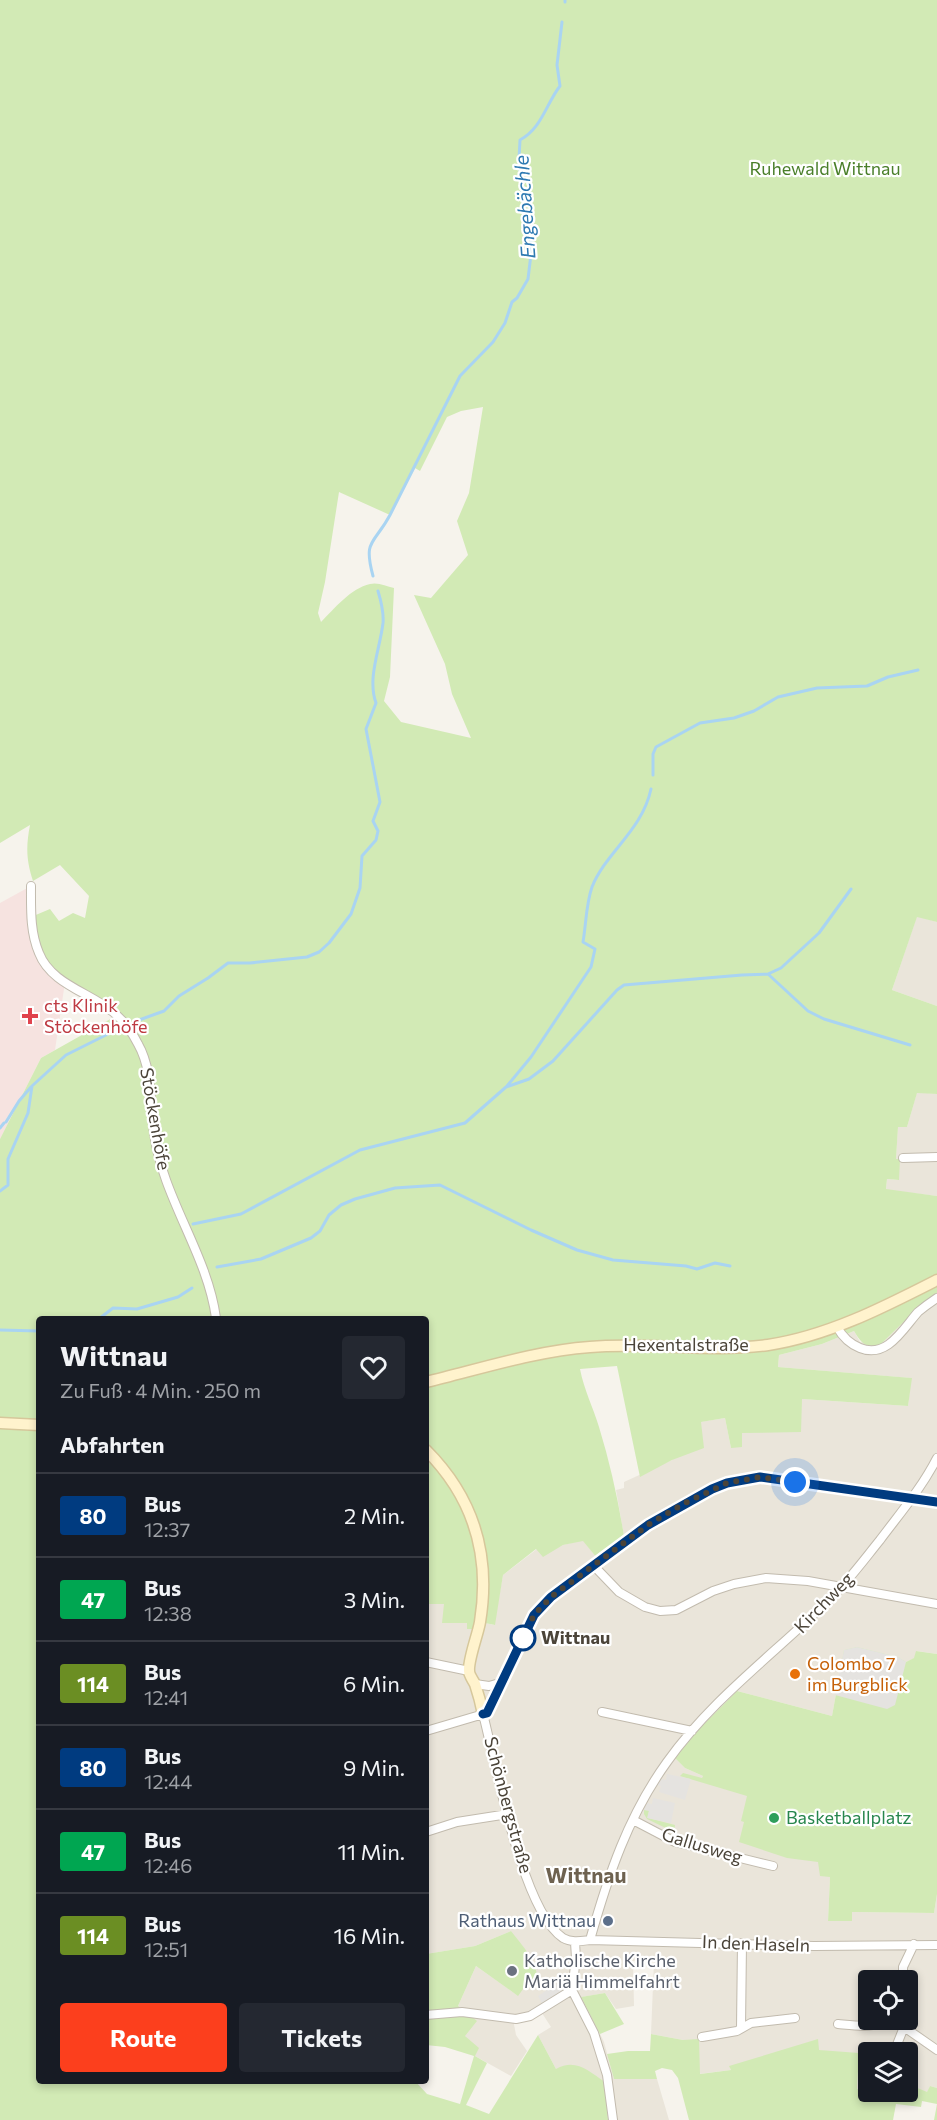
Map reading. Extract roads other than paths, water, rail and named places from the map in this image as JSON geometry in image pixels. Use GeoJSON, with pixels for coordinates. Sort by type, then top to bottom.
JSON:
{"type":"FeatureCollection","features":[{"type":"Feature","properties":{"kind":"main road","name":"Hexentalstraße"},"geometry":{"type":"LineString","coordinates":[[429,1381],[555,1351],[620,1345],[737,1347],[768,1345],[837,1327],[937,1280]]}},
{"type":"Feature","properties":{"kind":"main road"},"geometry":{"type":"LineString","coordinates":[[0,1423],[36,1425]]}},
{"type":"Feature","properties":{"kind":"main road"},"geometry":{"type":"LineString","coordinates":[[429,1453],[454,1482],[461,1495],[474,1522],[482,1559],[483,1590],[480,1623],[469,1671],[483,1714]]}},
{"type":"Feature","properties":{"kind":"street","name":"Stöckenhöfe"},"geometry":{"type":"LineString","coordinates":[[32,886],[31,917],[34,938],[46,966],[65,982],[114,1012],[139,1044],[146,1061],[160,1166],[173,1202],[204,1271],[215,1316]]}},
{"type":"Feature","properties":{"kind":"street"},"geometry":{"type":"LineString","coordinates":[[903,1158],[937,1157]]}},
{"type":"Feature","properties":{"kind":"street"},"geometry":{"type":"LineString","coordinates":[[837,1327],[849,1342],[858,1348],[871,1352],[878,1350],[896,1338],[919,1311],[937,1298]]}},
{"type":"Feature","properties":{"kind":"street","name":"Kirchweg"},"geometry":{"type":"LineString","coordinates":[[590,1940],[608,1877],[643,1797],[668,1761],[719,1702],[842,1588],[923,1485],[937,1458]]}},
{"type":"Feature","properties":{"kind":"street"},"geometry":{"type":"LineString","coordinates":[[429,1730],[487,1713],[534,1615],[551,1597],[648,1525],[685,1503],[727,1483],[760,1477],[937,1502]]}},
{"type":"Feature","properties":{"kind":"street"},"geometry":{"type":"LineString","coordinates":[[594,1566],[619,1592],[645,1607],[660,1611],[676,1610],[713,1591],[766,1578],[808,1581],[937,1604]]}},
{"type":"Feature","properties":{"kind":"street"},"geometry":{"type":"LineString","coordinates":[[429,1663],[469,1671]]}},
{"type":"Feature","properties":{"kind":"street"},"geometry":{"type":"LineString","coordinates":[[474,1684],[489,1686],[503,1682]]}},
{"type":"Feature","properties":{"kind":"street"},"geometry":{"type":"LineString","coordinates":[[602,1712],[692,1731]]}},
{"type":"Feature","properties":{"kind":"street","name":"Schönbergstraße"},"geometry":{"type":"LineString","coordinates":[[483,1714],[527,1878],[543,1913],[556,1932],[565,1939],[575,1942]]}},
{"type":"Feature","properties":{"kind":"street"},"geometry":{"type":"LineString","coordinates":[[429,1831],[457,1822],[508,1814]]}},
{"type":"Feature","properties":{"kind":"street","name":"Gallusweg"},"geometry":{"type":"LineString","coordinates":[[633,1820],[675,1842],[773,1866]]}},
{"type":"Feature","properties":{"kind":"street","name":"In den Haseln"},"geometry":{"type":"LineString","coordinates":[[575,1942],[590,1940],[814,1946],[937,1945]]}},
{"type":"Feature","properties":{"kind":"street"},"geometry":{"type":"LineString","coordinates":[[575,1942],[576,1958],[572,1990],[594,2033],[607,2075],[613,2120]]}},
{"type":"Feature","properties":{"kind":"street"},"geometry":{"type":"LineString","coordinates":[[741,2028],[742,1943]]}},
{"type":"Feature","properties":{"kind":"street"},"geometry":{"type":"LineString","coordinates":[[903,1970],[914,1944]]}},
{"type":"Feature","properties":{"kind":"street"},"geometry":{"type":"LineString","coordinates":[[429,2015],[462,2012],[516,2019],[530,2016],[572,1990]]}},
{"type":"Feature","properties":{"kind":"street"},"geometry":{"type":"LineString","coordinates":[[702,2037],[737,2031],[751,2023],[795,2018]]}},
{"type":"Feature","properties":{"kind":"street"},"geometry":{"type":"LineString","coordinates":[[838,2024],[858,2026]]}},
{"type":"Feature","properties":{"kind":"street"},"geometry":{"type":"LineString","coordinates":[[911,2030],[937,2050]]}},
{"type":"Feature","properties":{"kind":"waterway","name":"Engebächle"},"geometry":{"type":"LineString","coordinates":[[373,576],[369,555],[372,543],[390,515],[460,376],[493,342],[505,323],[512,302],[517,298],[528,279],[532,246],[524,213],[519,159],[520,140],[534,129],[560,86],[557,65],[562,22]]}},
{"type":"Feature","properties":{"kind":"waterway","name":"Engebächle"},"geometry":{"type":"LineString","coordinates":[[139,1020],[164,1011],[179,996],[228,963],[307,957],[319,952],[329,943],[351,914],[360,888],[362,856],[376,840],[378,831],[373,821],[380,802],[366,729],[376,703],[373,674],[383,623],[383,611],[378,591]]}},
{"type":"Feature","properties":{"kind":"waterway"},"geometry":{"type":"LineString","coordinates":[[653,775],[653,754],[656,747],[700,723],[734,718],[754,711],[778,697],[817,688],[867,686],[888,677],[918,670]]}},
{"type":"Feature","properties":{"kind":"waterway"},"geometry":{"type":"LineString","coordinates":[[507,1086],[531,1057],[591,967],[595,949],[583,942],[592,887],[598,874],[640,817],[651,789]]}},
{"type":"Feature","properties":{"kind":"waterway"},"geometry":{"type":"LineString","coordinates":[[193,1224],[241,1214],[360,1150],[465,1123],[506,1087],[529,1079],[553,1061],[624,985],[768,974],[781,968],[819,933],[851,889]]}},
{"type":"Feature","properties":{"kind":"waterway"},"geometry":{"type":"LineString","coordinates":[[768,974],[808,1011],[824,1019],[910,1045]]}},
{"type":"Feature","properties":{"kind":"waterway","name":"Engebächle"},"geometry":{"type":"LineString","coordinates":[[0,1191],[8,1185],[8,1159],[28,1113],[32,1086],[66,1055],[118,1029]]}},
{"type":"Feature","properties":{"kind":"waterway"},"geometry":{"type":"LineString","coordinates":[[6,1122],[31,1087]]}},
{"type":"Feature","properties":{"kind":"waterway"},"geometry":{"type":"LineString","coordinates":[[0,1128],[4,1123]]}},
{"type":"Feature","properties":{"kind":"waterway"},"geometry":{"type":"LineString","coordinates":[[217,1267],[261,1259],[311,1238],[320,1231],[329,1215],[341,1205],[355,1199],[395,1188],[440,1185],[577,1250],[613,1260],[686,1266],[697,1269],[715,1263],[730,1266]]}},
{"type":"Feature","properties":{"kind":"waterway"},"geometry":{"type":"LineString","coordinates":[[103,1316],[113,1308],[137,1309],[178,1297],[192,1288]]}},
{"type":"Feature","properties":{"kind":"waterway"},"geometry":{"type":"LineString","coordinates":[[0,1330],[36,1331]]}},
{"type":"Feature","properties":{"kind":"place","name":"cts Klinik Stöckenhöfe"},"geometry":{"type":"Point","coordinates":[30,1016]}},
{"type":"Feature","properties":{"kind":"place","name":"Wittnau"},"geometry":{"type":"Point","coordinates":[523,1638]}},
{"type":"Feature","properties":{"kind":"place","name":"Colombo 7 im Burgblick"},"geometry":{"type":"Point","coordinates":[795,1674]}},
{"type":"Feature","properties":{"kind":"place","name":"Basketballplatz"},"geometry":{"type":"Point","coordinates":[774,1818]}},
{"type":"Feature","properties":{"kind":"place","name":"Rathaus Wittnau"},"geometry":{"type":"Point","coordinates":[608,1921]}},
{"type":"Feature","properties":{"kind":"place","name":"Katholische Kirche Mariä Himmelfahrt"},"geometry":{"type":"Point","coordinates":[512,1971]}},
{"type":"Feature","properties":{"kind":"district","name":"Wittnau"},"geometry":{"type":"Point","coordinates":[586,1876]}},
{"type":"Feature","properties":{"kind":"park label","name":"Ruhewald Wittnau"},"geometry":{"type":"Point","coordinates":[825,169]}}]}
